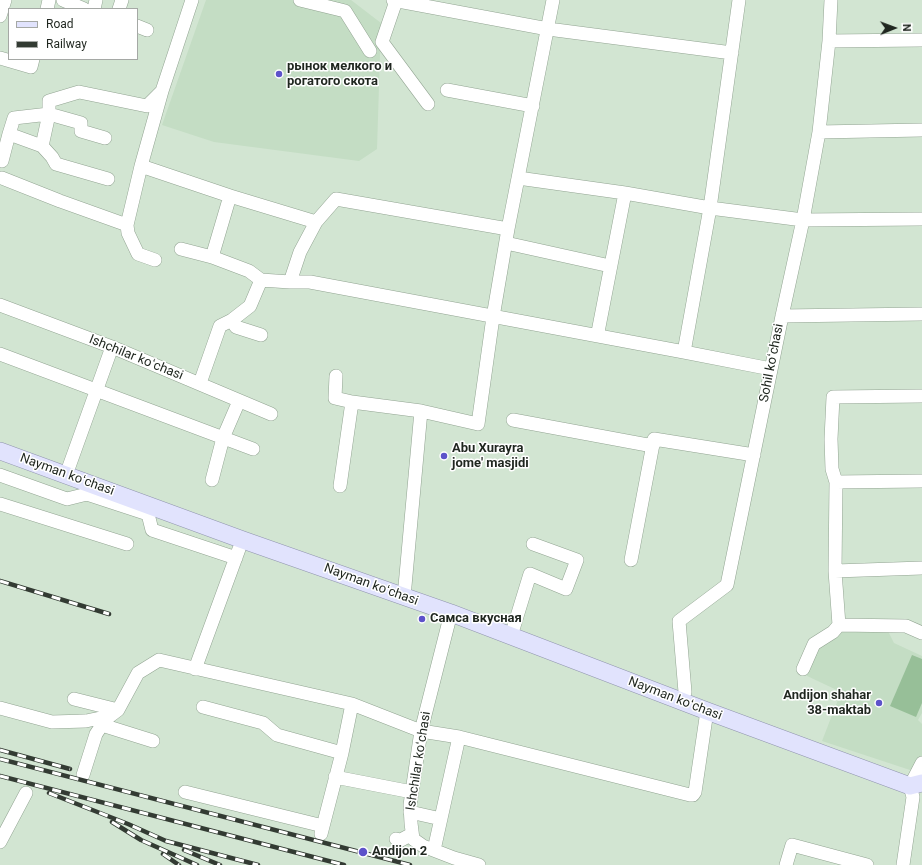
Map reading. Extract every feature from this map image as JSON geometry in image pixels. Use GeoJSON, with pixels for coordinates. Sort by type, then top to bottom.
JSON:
{"type":"FeatureCollection","features":[{"type":"Feature","properties":{"kind":"main road","name":"Nayman koʻchasi"},"geometry":{"type":"LineString","coordinates":[[0,451],[451,614],[681,702],[916,784]]}},
{"type":"Feature","properties":{"kind":"street"},"geometry":{"type":"LineString","coordinates":[[0,16],[5,0]]}},
{"type":"Feature","properties":{"kind":"street"},"geometry":{"type":"LineString","coordinates":[[63,0],[82,8]]}},
{"type":"Feature","properties":{"kind":"street"},"geometry":{"type":"LineString","coordinates":[[155,260],[138,254],[128,233],[127,225],[141,166],[162,91],[192,0]]}},
{"type":"Feature","properties":{"kind":"street"},"geometry":{"type":"LineString","coordinates":[[336,376],[335,398],[352,402],[421,411],[478,424],[493,317],[508,229],[553,0]]}},
{"type":"Feature","properties":{"kind":"street"},"geometry":{"type":"LineString","coordinates":[[684,352],[710,208],[739,0]]}},
{"type":"Feature","properties":{"kind":"street","name":"Sohil koʻchasi"},"geometry":{"type":"LineString","coordinates":[[681,702],[685,692],[679,621],[727,586],[803,220],[819,132],[829,41],[831,0]]}},
{"type":"Feature","properties":{"kind":"street"},"geometry":{"type":"LineString","coordinates":[[305,1],[345,12],[370,50]]}},
{"type":"Feature","properties":{"kind":"street"},"geometry":{"type":"LineString","coordinates":[[428,104],[382,42],[394,1],[548,29],[732,54]]}},
{"type":"Feature","properties":{"kind":"street"},"geometry":{"type":"LineString","coordinates":[[829,41],[922,40]]}},
{"type":"Feature","properties":{"kind":"street"},"geometry":{"type":"LineString","coordinates":[[0,58],[31,68],[33,60]]}},
{"type":"Feature","properties":{"kind":"street"},"geometry":{"type":"LineString","coordinates":[[447,90],[532,106]]}},
{"type":"Feature","properties":{"kind":"street"},"geometry":{"type":"LineString","coordinates":[[42,146],[49,114],[49,101],[79,92],[147,106],[162,91]]}},
{"type":"Feature","properties":{"kind":"street"},"geometry":{"type":"LineString","coordinates":[[2,161],[14,118],[49,114],[81,123],[81,131],[105,138]]}},
{"type":"Feature","properties":{"kind":"street"},"geometry":{"type":"LineString","coordinates":[[819,132],[922,130]]}},
{"type":"Feature","properties":{"kind":"street"},"geometry":{"type":"LineString","coordinates":[[9,134],[42,146],[56,164],[108,179]]}},
{"type":"Feature","properties":{"kind":"street"},"geometry":{"type":"LineString","coordinates":[[141,166],[230,196],[316,222]]}},
{"type":"Feature","properties":{"kind":"street"},"geometry":{"type":"LineString","coordinates":[[2,178],[127,225]]}},
{"type":"Feature","properties":{"kind":"street"},"geometry":{"type":"LineString","coordinates":[[518,178],[625,193],[710,208],[803,220],[922,219]]}},
{"type":"Feature","properties":{"kind":"street"},"geometry":{"type":"LineString","coordinates":[[598,332],[625,193]]}},
{"type":"Feature","properties":{"kind":"street"},"geometry":{"type":"LineString","coordinates":[[212,257],[230,196]]}},
{"type":"Feature","properties":{"kind":"street"},"geometry":{"type":"LineString","coordinates":[[290,282],[300,252],[316,222],[336,199],[508,229]]}},
{"type":"Feature","properties":{"kind":"street"},"geometry":{"type":"LineString","coordinates":[[506,243],[610,266]]}},
{"type":"Feature","properties":{"kind":"street"},"geometry":{"type":"LineString","coordinates":[[181,249],[212,257],[249,271],[260,280],[310,282],[684,352],[771,370]]}},
{"type":"Feature","properties":{"kind":"street"},"geometry":{"type":"LineString","coordinates":[[200,383],[220,326],[232,320],[250,306],[260,280]]}},
{"type":"Feature","properties":{"kind":"street","name":"Ishchilar koʻchasi"},"geometry":{"type":"LineString","coordinates":[[0,305],[112,347],[271,414]]}},
{"type":"Feature","properties":{"kind":"street"},"geometry":{"type":"LineString","coordinates":[[782,316],[922,314]]}},
{"type":"Feature","properties":{"kind":"street"},"geometry":{"type":"LineString","coordinates":[[232,320],[236,327],[261,335]]}},
{"type":"Feature","properties":{"kind":"street"},"geometry":{"type":"LineString","coordinates":[[66,475],[112,347]]}},
{"type":"Feature","properties":{"kind":"street"},"geometry":{"type":"LineString","coordinates":[[0,354],[252,449]]}},
{"type":"Feature","properties":{"kind":"street"},"geometry":{"type":"LineString","coordinates":[[803,668],[814,644],[833,632],[839,625],[835,571],[836,482],[832,474],[833,397],[922,396]]}},
{"type":"Feature","properties":{"kind":"street"},"geometry":{"type":"LineString","coordinates":[[212,480],[223,438],[239,401]]}},
{"type":"Feature","properties":{"kind":"street"},"geometry":{"type":"LineString","coordinates":[[340,486],[352,402]]}},
{"type":"Feature","properties":{"kind":"street"},"geometry":{"type":"LineString","coordinates":[[404,597],[421,411]]}},
{"type":"Feature","properties":{"kind":"street"},"geometry":{"type":"LineString","coordinates":[[513,420],[653,446]]}},
{"type":"Feature","properties":{"kind":"street"},"geometry":{"type":"LineString","coordinates":[[631,560],[654,439],[754,455]]}},
{"type":"Feature","properties":{"kind":"street"},"geometry":{"type":"LineString","coordinates":[[0,475],[67,499],[87,494],[148,514],[152,530],[236,558]]}},
{"type":"Feature","properties":{"kind":"street"},"geometry":{"type":"LineString","coordinates":[[836,482],[922,481]]}},
{"type":"Feature","properties":{"kind":"street"},"geometry":{"type":"LineString","coordinates":[[0,504],[127,544]]}},
{"type":"Feature","properties":{"kind":"street"},"geometry":{"type":"LineString","coordinates":[[195,669],[243,540]]}},
{"type":"Feature","properties":{"kind":"street"},"geometry":{"type":"LineString","coordinates":[[510,636],[530,574],[566,589],[577,560],[533,544]]}},
{"type":"Feature","properties":{"kind":"street"},"geometry":{"type":"LineString","coordinates":[[835,571],[922,568]]}},
{"type":"Feature","properties":{"kind":"street","name":"Ishchilar koʻchasi"},"geometry":{"type":"LineString","coordinates":[[412,834],[410,812],[421,731],[451,614]]}},
{"type":"Feature","properties":{"kind":"street"},"geometry":{"type":"LineString","coordinates":[[839,625],[906,626],[922,632]]}},
{"type":"Feature","properties":{"kind":"street"},"geometry":{"type":"LineString","coordinates":[[83,775],[96,734],[110,717],[138,673],[159,660],[352,704],[421,731],[459,737],[690,795],[693,795],[695,792],[707,711]]}},
{"type":"Feature","properties":{"kind":"street"},"geometry":{"type":"LineString","coordinates":[[74,699],[153,741]]}},
{"type":"Feature","properties":{"kind":"street"},"geometry":{"type":"LineString","coordinates":[[185,792],[322,830],[342,753],[352,704]]}},
{"type":"Feature","properties":{"kind":"street"},"geometry":{"type":"LineString","coordinates":[[203,707],[263,723],[277,735],[342,753]]}},
{"type":"Feature","properties":{"kind":"street"},"geometry":{"type":"LineString","coordinates":[[0,708],[52,722],[86,721],[110,717]]}},
{"type":"Feature","properties":{"kind":"street"},"geometry":{"type":"LineString","coordinates":[[434,850],[459,737]]}},
{"type":"Feature","properties":{"kind":"street"},"geometry":{"type":"LineString","coordinates":[[903,865],[913,797],[922,763]]}},
{"type":"Feature","properties":{"kind":"street"},"geometry":{"type":"LineString","coordinates":[[335,777],[412,792]]}},
{"type":"Feature","properties":{"kind":"street"},"geometry":{"type":"LineString","coordinates":[[0,842],[5,822],[26,793]]}},
{"type":"Feature","properties":{"kind":"street"},"geometry":{"type":"LineString","coordinates":[[410,812],[441,819]]}},
{"type":"Feature","properties":{"kind":"street"},"geometry":{"type":"LineString","coordinates":[[396,839],[402,840],[412,834],[413,839],[423,846],[454,858],[479,865]]}},
{"type":"Feature","properties":{"kind":"street"},"geometry":{"type":"LineString","coordinates":[[786,865],[792,845],[867,865]]}},
{"type":"Feature","properties":{"kind":"shaded area","name":"рынок мелкого и рогатого скота"},"geometry":{"type":"Polygon","coordinates":[[[206,0],[351,0],[381,23],[377,149],[359,161],[214,142],[162,125],[206,0]]]}},
{"type":"Feature","properties":{"kind":"shaded area","name":"Andijon shahar 38-maktab"},"geometry":{"type":"Polygon","coordinates":[[[841,629],[887,629],[894,643],[922,656],[922,713],[918,720],[922,724],[922,756],[910,770],[822,741],[841,692],[805,675],[817,644],[841,629]]]}},
{"type":"Feature","properties":{"kind":"shaded area"},"geometry":{"type":"Polygon","coordinates":[[[912,655],[922,659],[922,703],[916,717],[890,706],[912,655]]]}},
{"type":"Feature","properties":{"kind":"railway"},"geometry":{"type":"LineString","coordinates":[[0,581],[109,614]]}},
{"type":"Feature","properties":{"kind":"railway"},"geometry":{"type":"LineString","coordinates":[[0,750],[70,769]]}},
{"type":"Feature","properties":{"kind":"railway"},"geometry":{"type":"LineString","coordinates":[[0,759],[410,865]]}},
{"type":"Feature","properties":{"kind":"railway"},"geometry":{"type":"LineString","coordinates":[[0,776],[344,865]]}},
{"type":"Feature","properties":{"kind":"railway"},"geometry":{"type":"LineString","coordinates":[[49,793],[128,824],[166,841],[258,865]]}},
{"type":"Feature","properties":{"kind":"railway"},"geometry":{"type":"LineString","coordinates":[[112,822],[141,840],[197,865]]}},
{"type":"Feature","properties":{"kind":"railway"},"geometry":{"type":"LineString","coordinates":[[184,850],[220,865]]}},
{"type":"Feature","properties":{"kind":"railway"},"geometry":{"type":"LineString","coordinates":[[163,854],[179,865]]}},
{"type":"Feature","properties":{"kind":"place","name":"рынок мелкого и рогатого скота"},"geometry":{"type":"Point","coordinates":[279,74]}},
{"type":"Feature","properties":{"kind":"place","name":"Abu Xurayra jome' masjidi"},"geometry":{"type":"Point","coordinates":[444,456]}},
{"type":"Feature","properties":{"kind":"place","name":"Самса вкусная"},"geometry":{"type":"Point","coordinates":[422,619]}},
{"type":"Feature","properties":{"kind":"place","name":"Andijon shahar 38-maktab"},"geometry":{"type":"Point","coordinates":[879,703]}},
{"type":"Feature","properties":{"kind":"place","name":"Andijon 2"},"geometry":{"type":"Point","coordinates":[363,852]}}]}
